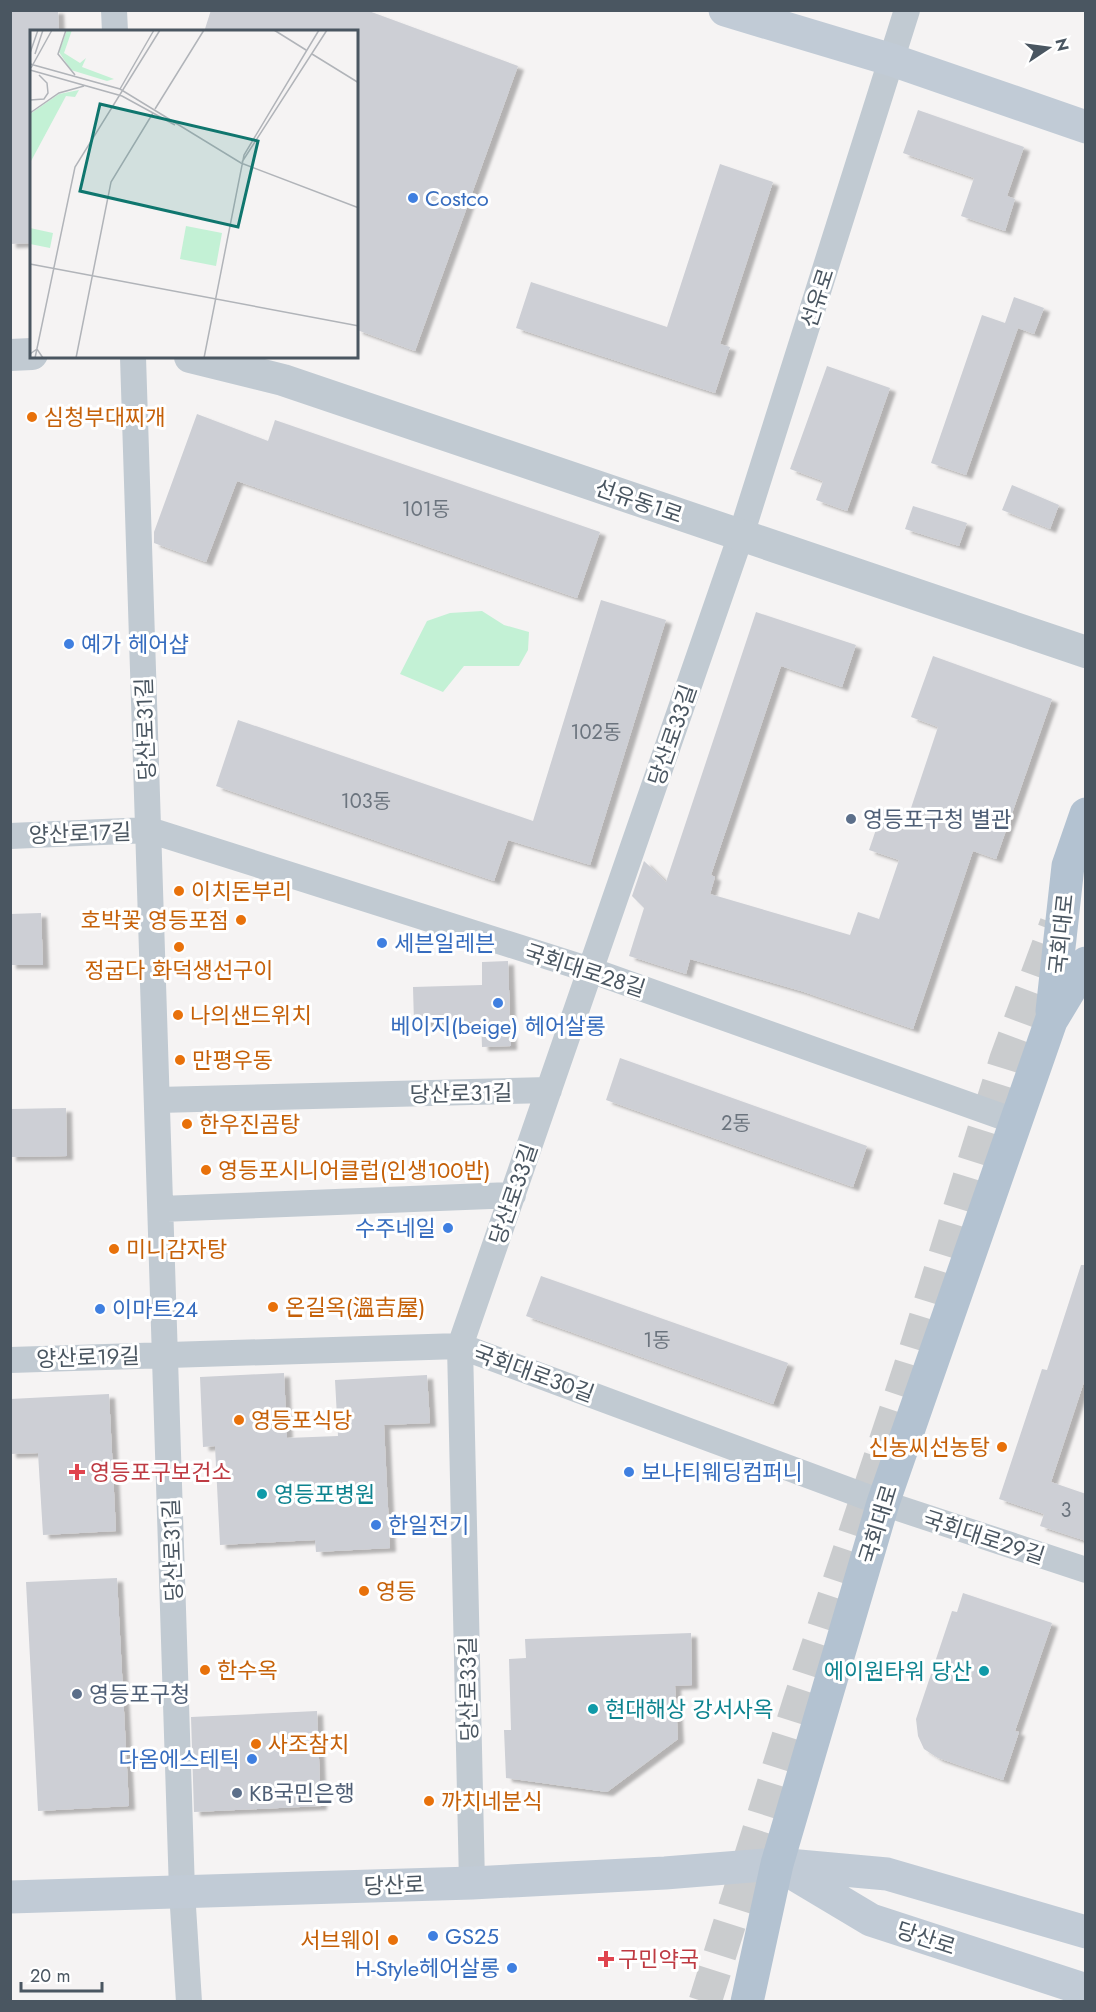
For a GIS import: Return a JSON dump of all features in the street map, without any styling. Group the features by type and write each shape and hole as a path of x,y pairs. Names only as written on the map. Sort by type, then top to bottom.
{"main road":[{"path":"725,10 892,60 1086,127"},
{"name":"국회대로","path":"747,2001 777,1864 883,1503 1051,1021 1068,866 1086,814"},
{"name":"국회대로","path":"1051,1021 1086,963"},
{"name":"당산로","path":"777,1864 871,1920 1086,1990"},
{"name":"당산로","path":"10,1897 472,1882 665,1873 777,1864 887,1874 1086,1932"}],"street":[{"path":"114,10 115,30"},
{"name":"선유로","path":"741,535 907,10"},
{"path":"10,355 30,354"},
{"name":"당산로31길","path":"133,358 182,1891 189,2001"},
{"name":"선유동1로","path":"194,358 283,380 1086,652"},
{"name":"당산로33길","path":"472,1882 460,1346 741,535"},
{"name":"양산로17길","path":"10,836 149,830"},
{"name":"국회대로28길","path":"149,830 590,970 1017,1122"},
{"name":"당산로31길","path":"158,1100 549,1090"},
{"path":"161,1209 513,1195"},
{"name":"국회대로30길","path":"166,1355 460,1346 883,1503"},
{"name":"양산로19길","path":"10,1360 166,1355"},
{"name":"국회대로29길","path":"883,1503 1086,1570"}],"green space":[{"path":"482,611 504,625 529,632 528,650 519,666 464,666 443,692 400,674 427,621 450,613"}],"building":[{"path":"10,10 58,10 59,30 30,30 30,243 10,244"},
{"name":"Costco","path":"211,10 366,10 518,66 415,351 358,330 358,30 205,30"},
{"path":"918,110 1024,147 1007,196 1015,199 1005,231 961,216 974,178 903,153"},
{"path":"720,164 773,182 720,344 730,347 715,393 516,328 531,282 667,327"},
{"path":"1014,297 1044,308 1034,334 1018,328 966,475 931,463 982,315 1005,323"},
{"path":"827,366 890,388 847,511 816,500 823,481 790,469"},
{"path":"197,414 268,441 275,420 600,532 577,598 237,481 206,562 154,543 154,532"},
{"path":"1012,485 1059,505 1050,529 1002,510"},
{"path":"913,506 967,523 959,546 905,529"},
{"path":"601,600 666,620 590,865 508,840 494,881 216,786 238,720 533,821"},
{"path":"756,612 856,645 842,687 781,666 711,875 715,877 710,894 850,935 858,912 879,919 899,860 869,850 883,809 908,817 938,727 911,717 933,656 1052,699 996,859 973,851 913,1029 801,991 690,959 686,974 629,956 644,908 632,896 644,861 666,882"},
{"path":"41,913 43,965 10,965 10,914"},
{"path":"508,961 511,1046 482,1047 481,1021 414,1023 413,987 482,985 482,962"},
{"path":"620,1058 867,1146 853,1187 606,1100"},
{"path":"66,1108 67,1156 10,1157 10,1109"},
{"path":"1081,1265 1086,1265 1086,1376 1051,1482 1086,1494 1086,1541 1040,1526 1044,1514 999,1499 1042,1369 1047,1370"},
{"path":"541,1276 788,1363 773,1404 526,1316"},
{"path":"284,1373 287,1438 338,1436 335,1380 427,1375 430,1423 384,1425 390,1548 316,1552 315,1540 220,1545 215,1446 203,1447 200,1377"},
{"path":"109,1394 116,1531 43,1535 38,1453 10,1454 10,1399"},
{"name":"영등포구청","path":"117,1578 129,1806 38,1811 26,1582"},
{"name":"에이원타워 당산","path":"963,1593 1052,1623 1015,1731 1019,1732 1003,1780 938,1758 924,1749 918,1736 916,1719 952,1611 957,1612"},
{"name":"현대해상 강서사옥","path":"691,1633 692,1685 675,1686 678,1739 607,1792 506,1778 504,1730 511,1730 509,1659 526,1658 525,1639"},
{"path":"317,1711 321,1806 194,1812 191,1717"}],"tunnel":[{"path":"705,2002 799,1702 910,1367 1006,1059 1056,924"}],"place":[{"name":"Costco","path":"413,198"},
{"name":"심청부대찌개","path":"32,417"},
{"name":"예가 헤어샵","path":"69,644"},
{"name":"영등포구청 별관","path":"851,819"},
{"name":"이치돈부리","path":"179,891"},
{"name":"호박꽃 영등포점","path":"241,920"},
{"name":"세븐일레븐","path":"382,943"},
{"name":"정굽다 화덕생선구이","path":"179,947"},
{"name":"베이지(beige) 헤어살롱","path":"498,1003"},
{"name":"나의샌드위치","path":"178,1015"},
{"name":"만평우동","path":"180,1060"},
{"name":"한우진곰탕","path":"187,1124"},
{"name":"영등포시니어클럽(인생100반)","path":"206,1170"},
{"name":"수주네일","path":"448,1228"},
{"name":"미니감자탕","path":"114,1249"},
{"name":"온길옥(溫吉屋)","path":"273,1307"},
{"name":"이마트24","path":"100,1309"},
{"name":"영등포식당","path":"239,1420"},
{"name":"신농씨선농탕","path":"1002,1447"},
{"name":"영등포구보건소","path":"77,1472"},
{"name":"보나티웨딩컴퍼니","path":"629,1472"},
{"name":"영등포병원","path":"262,1494"},
{"name":"한일전기","path":"376,1525"},
{"name":"영등","path":"364,1591"},
{"name":"한수옥","path":"205,1670"},
{"name":"에이원타워 당산","path":"984,1671"},
{"name":"영등포구청","path":"77,1694"},
{"name":"현대해상 강서사옥","path":"593,1709"},
{"name":"사조참치","path":"256,1744"},
{"name":"다옴에스테틱","path":"252,1759"},
{"name":"KB국민은행","path":"237,1793"},
{"name":"까치네분식","path":"429,1801"},
{"name":"GS25","path":"433,1936"},
{"name":"서브웨이","path":"393,1940"},
{"name":"구민약국","path":"606,1959"},
{"name":"H-Style헤어살롱","path":"512,1968"}]}
